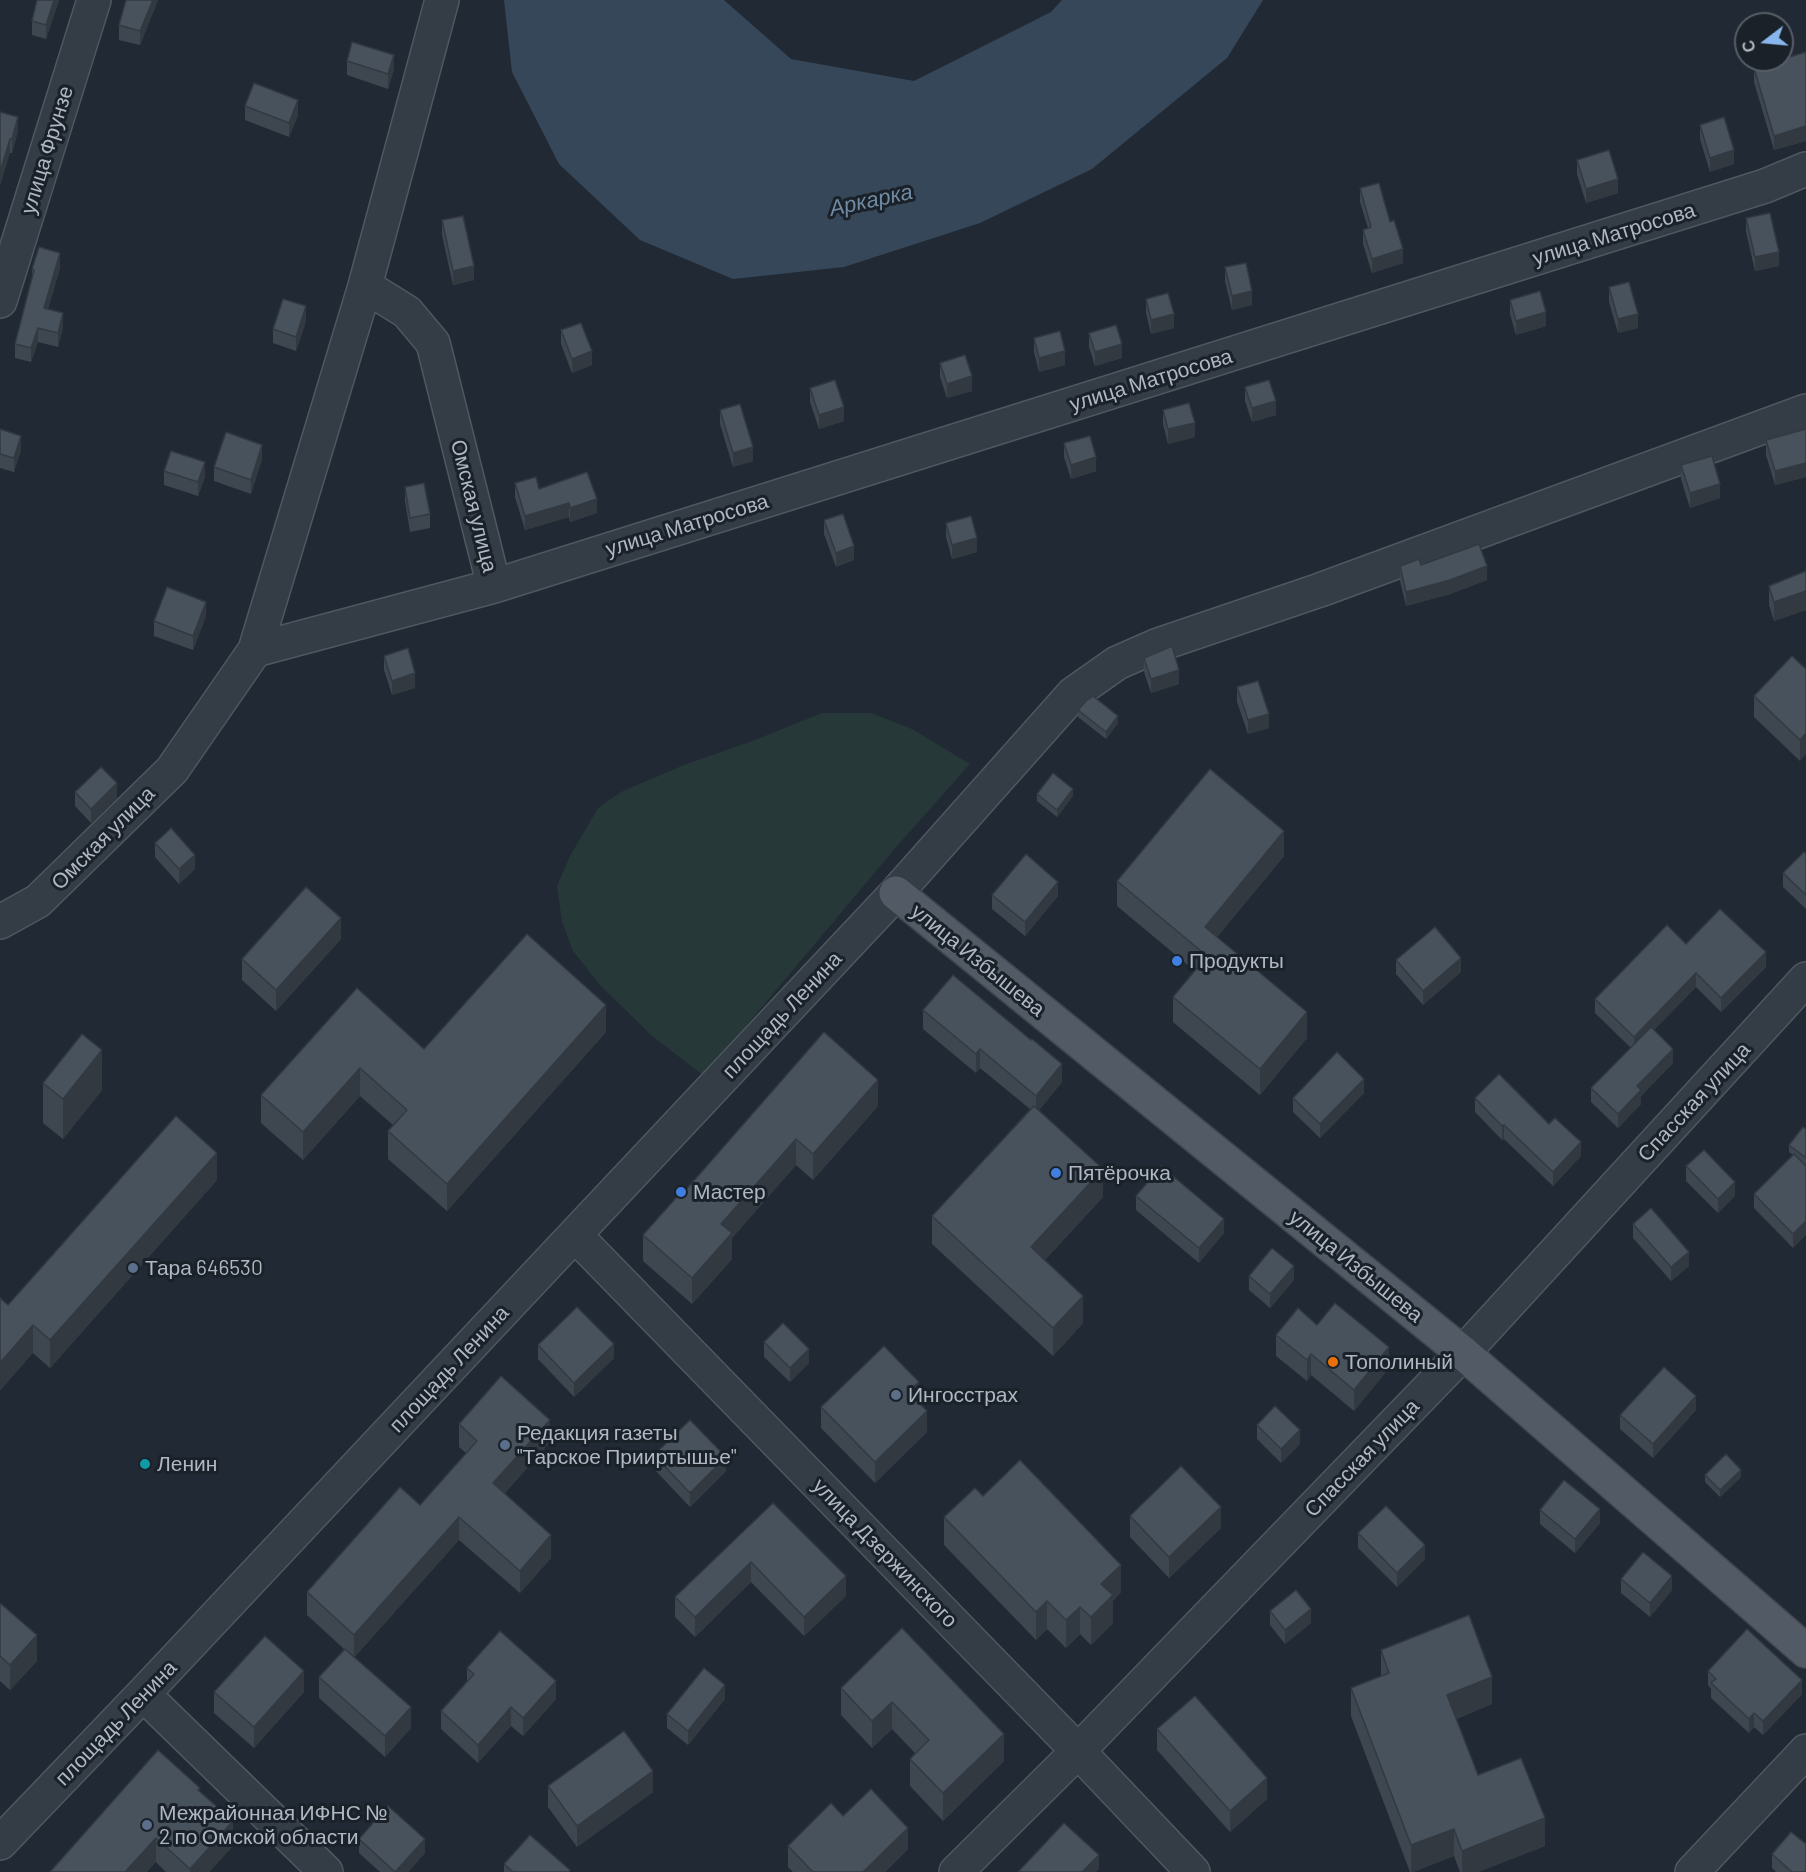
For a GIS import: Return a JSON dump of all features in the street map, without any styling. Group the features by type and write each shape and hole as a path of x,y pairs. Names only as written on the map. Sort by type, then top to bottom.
{"main road":[{"name":"улица Избышева","path":"896,893 1463,1353 1806,1651"}],"street":[{"name":"улица Фрунзе","path":"0,301 94,0"},
{"name":"Омская улица","path":"0,922 38,902 172,770 255,650 365,286 442,0"},
{"name":"улица Матросова","path":"494,586 1766,186 1806,169"},
{"name":"Омская улица","path":"255,650 494,586 433,343 407,312 365,286"},
{"name":"площадь Ленина","path":"0,1843 896,893 1073,694 1117,663 1158,645 1320,590 1806,411"},
{"name":"Спасская улица","path":"956,1872 1078,1751 1463,1353 1806,980"},
{"name":"улица Дзержинского","path":"575,1235 1078,1751 1192,1872"},
{"path":"143,1694 326,1872"},
{"path":"1692,1872 1806,1750"}],"shaded area":[{"path":"822,713 871,713 912,729 970,764 897,846 704,1076 652,1036 600,985 573,951 562,922 557,886 570,856 598,808 621,792 684,765"}],"water":[{"name":"Аркарка","path":"504,0 724,0 791,59 914,81 1051,12 1062,0 1263,0 1227,58 1092,169 980,223 844,267 733,279 640,240 559,164 512,72"}],"building":[{"path":"37,0 54,0 46,25 32,21"},
{"path":"126,0 153,0 140,31 119,25"},
{"path":"352,42 394,55 388,74 347,61"},
{"path":"1806,52 1806,126 1774,136 1755,72 1794,72 1794,56"},
{"path":"254,83 298,100 289,123 245,106"},
{"path":"0,112 18,117 0,172"},
{"path":"1724,117 1734,150 1710,158 1700,125"},
{"path":"1609,150 1618,179 1586,189 1577,160"},
{"path":"1379,183 1390,222 1394,220 1403,249 1372,259 1363,230 1371,227 1360,188"},
{"path":"1770,213 1779,252 1755,257 1746,218"},
{"path":"463,216 474,266 453,271 442,220"},
{"path":"39,247 60,253 44,308 63,313 58,333 38,328 31,348 15,344"},
{"path":"1246,263 1252,291 1232,296 1225,267"},
{"path":"1629,282 1638,314 1618,319 1609,287"},
{"path":"1540,291 1546,312 1516,321 1510,300"},
{"path":"1168,293 1174,314 1151,320 1146,299"},
{"path":"283,299 306,306 296,337 273,329"},
{"path":"581,323 592,351 572,359 561,330"},
{"path":"1116,325 1122,344 1095,352 1089,333"},
{"path":"1060,331 1065,351 1039,358 1034,338"},
{"path":"965,355 972,376 947,384 940,363"},
{"path":"835,380 844,407 819,415 810,388"},
{"path":"1269,380 1276,401 1252,408 1245,387"},
{"path":"1189,403 1195,423 1168,429 1163,410"},
{"path":"740,404 753,447 733,453 720,410"},
{"path":"0,429 21,436 14,458 0,454"},
{"path":"1806,429 1806,463 1775,471 1766,440"},
{"path":"226,432 262,445 251,480 214,467"},
{"path":"1090,436 1096,457 1071,465 1064,443"},
{"path":"171,451 205,462 198,482 164,471"},
{"path":"1712,456 1720,484 1690,493 1681,465"},
{"path":"587,472 597,499 570,508 569,503 525,516 515,483 536,477 539,489"},
{"path":"424,483 430,514 410,518 405,487"},
{"path":"843,514 854,546 836,553 824,520"},
{"path":"971,516 977,538 952,545 946,523"},
{"path":"1479,544 1487,566 1450,580 1406,592 1400,566 1419,559 1421,565"},
{"path":"1806,571 1806,591 1774,602 1769,586"},
{"path":"167,587 206,602 193,636 154,621"},
{"path":"1172,646 1179,670 1151,679 1144,658"},
{"path":"408,648 415,673 392,681 384,656"},
{"path":"1792,656 1806,669 1806,733 1800,740 1754,696"},
{"path":"1258,681 1269,714 1248,720 1237,687"},
{"path":"1093,696 1118,716 1106,732 1078,710"},
{"path":"101,767 117,783 91,809 75,792"},
{"path":"1210,769 1284,831 1205,927 1307,1012 1260,1069 1173,997 1207,956 1117,881"},
{"path":"1053,773 1073,789 1057,810 1037,794"},
{"path":"171,828 195,855 179,869 155,843"},
{"path":"1804,852 1806,854 1806,895 1783,873"},
{"path":"1026,854 1058,882 1025,922 992,895"},
{"path":"306,887 341,918 276,990 242,959"},
{"path":"1720,909 1766,952 1721,998 1696,973 1634,1037 1595,999 1667,925 1686,944"},
{"path":"1435,927 1461,958 1423,991 1396,960"},
{"path":"527,934 606,1005 447,1184 388,1131 407,1110 360,1068 303,1132 261,1095 357,988 424,1049"},
{"path":"953,975 1062,1064 1036,1096 980,1049 976,1054 923,1010"},
{"path":"1651,1027 1673,1049 1637,1086 1641,1090 1618,1114 1591,1088"},
{"path":"824,1032 878,1080 813,1154 796,1139 721,1224 732,1233 692,1278 643,1235 683,1190 684,1192"},
{"path":"82,1034 102,1050 63,1099 43,1083"},
{"path":"1337,1052 1364,1079 1320,1124 1293,1098"},
{"path":"1499,1074 1549,1124 1555,1118 1581,1142 1553,1172 1475,1098"},
{"path":"1034,1106 1103,1169 1031,1247 1083,1296 1053,1328 932,1216"},
{"path":"176,1116 217,1153 50,1340 33,1325 0,1363 0,1298 8,1305"},
{"path":"1803,1127 1806,1129 1806,1158 1789,1145"},
{"path":"1704,1150 1735,1182 1718,1199 1686,1166"},
{"path":"1794,1154 1806,1166 1806,1221 1793,1234 1754,1194"},
{"path":"1161,1166 1224,1219 1199,1248 1136,1196"},
{"path":"1651,1208 1689,1252 1671,1267 1633,1224"},
{"path":"1272,1248 1294,1266 1270,1294 1249,1276"},
{"path":"1335,1303 1389,1347 1354,1390 1311,1354 1307,1360 1276,1335 1298,1308 1317,1325"},
{"path":"577,1307 614,1344 574,1383 538,1345"},
{"path":"783,1323 809,1349 790,1368 764,1342"},
{"path":"884,1346 919,1382 908,1392 927,1411 875,1462 821,1407"},
{"path":"1664,1367 1696,1396 1653,1444 1620,1415"},
{"path":"501,1376 550,1420 493,1483 551,1535 520,1571 459,1517 354,1635 307,1592 400,1487 420,1505 477,1441 459,1424"},
{"path":"1275,1406 1300,1430 1281,1449 1257,1425"},
{"path":"690,1420 726,1457 690,1493 654,1455"},
{"path":"1726,1454 1741,1470 1720,1490 1705,1475"},
{"path":"1020,1460 1121,1565 1101,1584 1113,1595 1091,1617 1080,1607 1066,1620 1047,1601 1036,1612 944,1517 975,1488 983,1496"},
{"path":"1181,1466 1221,1507 1169,1557 1130,1516"},
{"path":"1564,1480 1600,1509 1575,1539 1540,1510"},
{"path":"773,1503 846,1576 804,1617 751,1562 695,1617 675,1597"},
{"path":"1386,1506 1425,1545 1397,1573 1358,1533"},
{"path":"1643,1552 1672,1576 1650,1603 1621,1579"},
{"path":"1296,1590 1311,1609 1285,1630 1270,1611"},
{"path":"0,1603 37,1635 10,1665 0,1656"},
{"path":"1469,1615 1492,1677 1447,1695 1478,1775 1521,1758 1545,1818 1462,1851 1454,1829 1411,1845 1351,1688 1389,1673 1381,1650"},
{"path":"902,1628 1004,1734 943,1793 910,1759 929,1740 892,1702 872,1721 841,1688"},
{"path":"1747,1629 1802,1680 1763,1721 1754,1713 1749,1719 1711,1683 1716,1679 1708,1671"},
{"path":"500,1631 556,1681 523,1718 511,1707 478,1745 441,1711 474,1674 467,1668"},
{"path":"265,1636 304,1671 254,1727 214,1692"},
{"path":"345,1649 411,1707 385,1736 319,1677"},
{"path":"704,1668 725,1685 688,1731 667,1714"},
{"path":"1195,1696 1267,1778 1230,1811 1157,1729"},
{"path":"624,1731 653,1771 577,1826 548,1786"},
{"path":"158,1750 233,1821 190,1869 156,1838 125,1872 50,1872"},
{"path":"871,1789 908,1828 863,1872 813,1872 788,1846 831,1803 843,1816"},
{"path":"388,1806 425,1839 395,1872 359,1839"},
{"path":"1064,1823 1099,1855 1082,1872 1018,1872"},
{"path":"1791,1832 1806,1844 1806,1872 1792,1872 1772,1854"},
{"path":"530,1835 570,1870 569,1872 513,1872 504,1864"}],"place":[{"name":"Продукты","path":"1177,961"},
{"name":"Пятёрочка","path":"1056,1173"},
{"name":"Мастер","path":"681,1192"},
{"name":"Тара 646530","path":"133,1268"},
{"name":"Тополиный","path":"1333,1362"},
{"name":"Ингосстрах","path":"896,1395"},
{"name":"Редакция газеты \"Тарское Прииртышье\"","path":"505,1445"},
{"name":"Ленин","path":"145,1464"},
{"name":"Межрайонная ИФНС № 2 по Омской области","path":"147,1825"}]}
